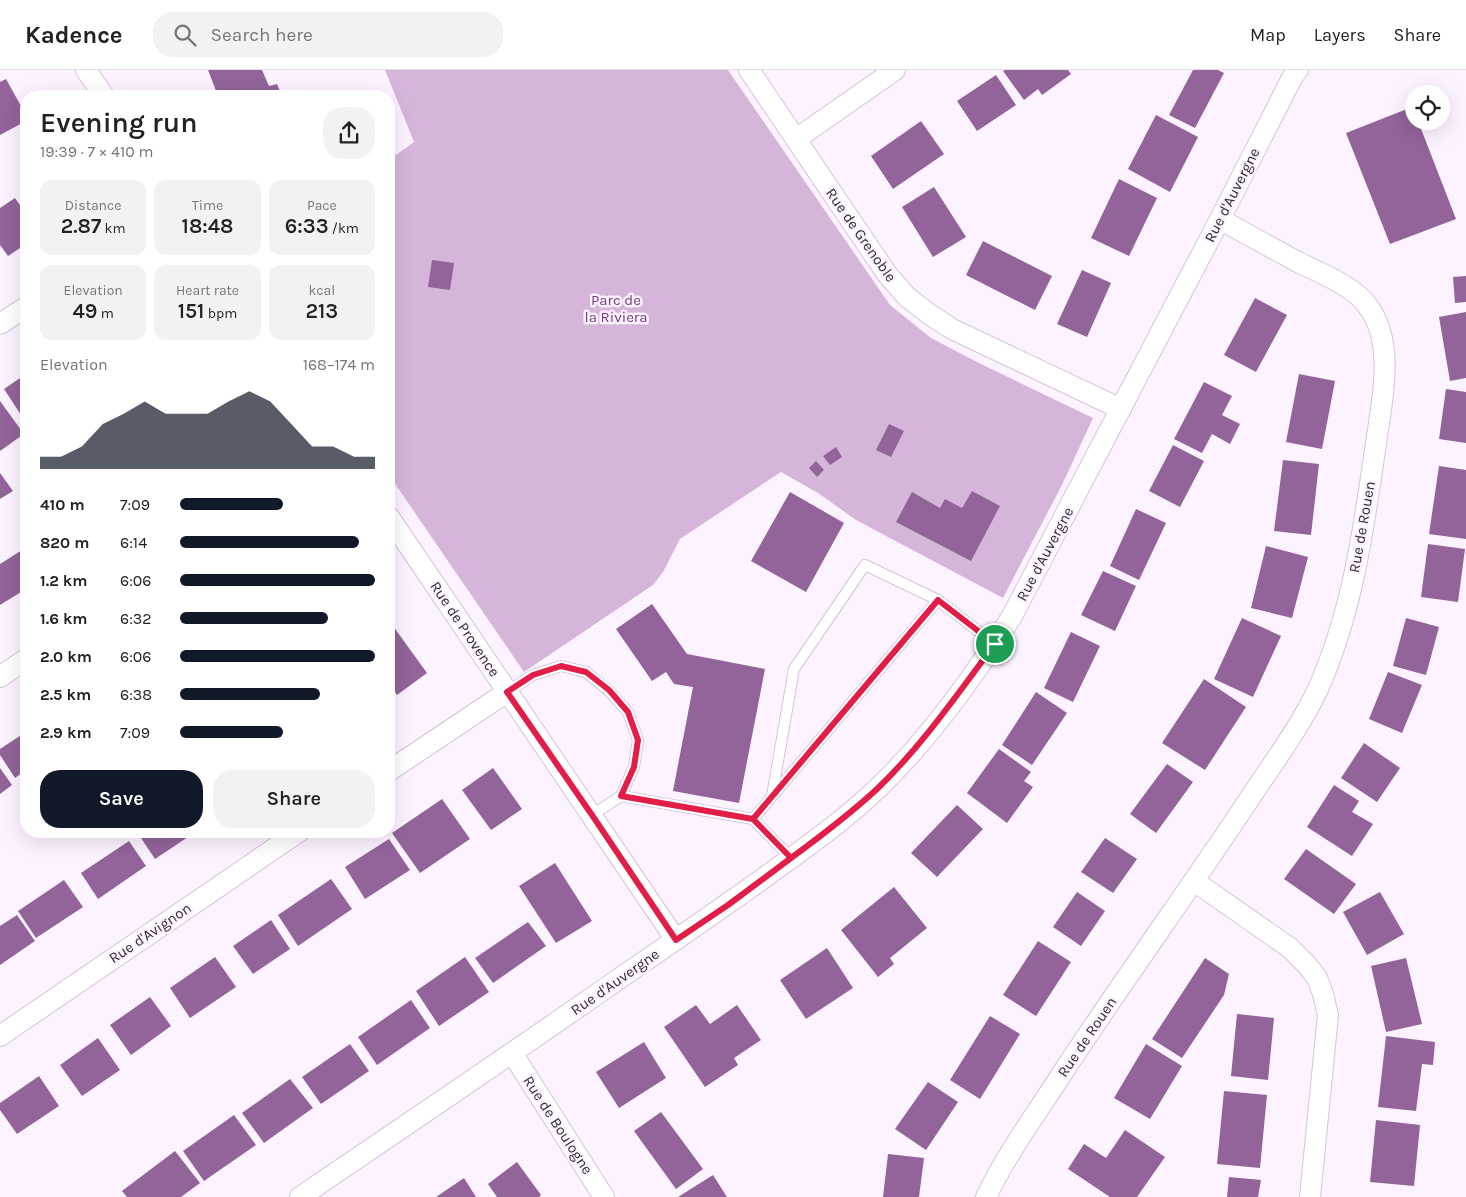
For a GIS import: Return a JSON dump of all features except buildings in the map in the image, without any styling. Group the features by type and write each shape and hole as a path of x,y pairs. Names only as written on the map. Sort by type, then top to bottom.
{"street":[{"path":"86,70 100,90"},
{"name":"Rue de Grenoble","path":"749,70 887,274 907,297 928,314 952,329 1121,409"},
{"path":"796,139 895,70"},
{"name":"Rue d'Auvergne","path":"300,1197 728,905 791,858 878,788 940,718 995,644 1012,616 1293,76 1298,70"},
{"name":"Rue de Rouen","path":"986,1197 1006,1160 1075,1053 1194,881 1306,712 1318,689 1339,636 1350,599 1383,392 1383,340 1377,321 1366,304 1347,288 1220,219"},
{"path":"0,324 20,311"},
{"name":"Rue de Provence","path":"395,526 676,940"},
{"path":"0,677 20,663"},
{"path":"395,767 507,692"},
{"name":"Rue d'Avignon","path":"0,1036 290,838"},
{"path":"1194,881 1290,948 1317,978 1323,994 1328,1015 1310,1197"},
{"name":"Rue de Boulogne","path":"512,1053 604,1197"}],"lane":[{"path":"772,797 794,670 865,565 938,600 995,644"},
{"path":"753,819 938,600"},
{"path":"507,692 533,675 561,666 586,672 609,690 628,712 638,740 634,767 621,796 592,815"},
{"path":"621,796 753,819 791,858"}],"green space":[{"name":"Parc de la Riviera","path":"385,70 728,70 890,305 931,338 1093,418 1062,485 1003,598 856,520 818,493 781,472 680,539 663,572 653,585 524,672 395,484 395,156 414,142 395,95 395,90 393,90"}],"route":[{"path":"995,644 938,600 753,819 791,858 728,905 676,940 507,692 533,675 561,666 586,672 609,690 628,712 638,740 634,767 621,796 753,819 791,858 852,811 878,788 940,718 995,644"}]}
